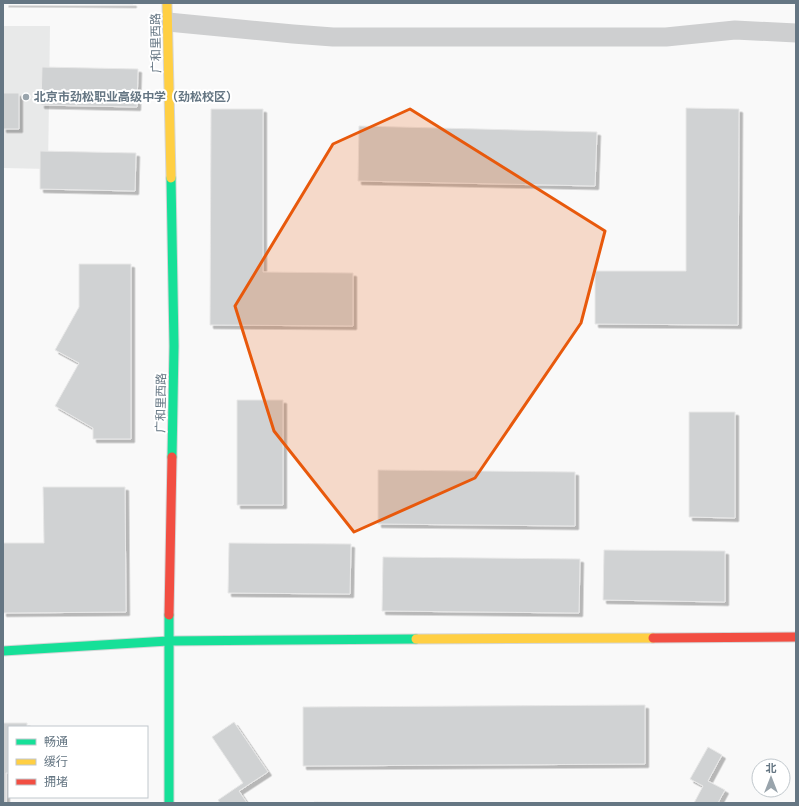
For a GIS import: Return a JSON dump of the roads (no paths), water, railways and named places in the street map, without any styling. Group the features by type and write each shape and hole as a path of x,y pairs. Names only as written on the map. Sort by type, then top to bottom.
{"street":[{"name":"广和里西路","path":"167,3 174,346 168,641 169,803"},
{"path":"168,22 333,37 666,37 736,30 796,33"},
{"path":"3,651 168,641 796,637"}],"place":[{"name":"北京市劲松职业高级中学（劲松校区）","path":"26,97"}]}
